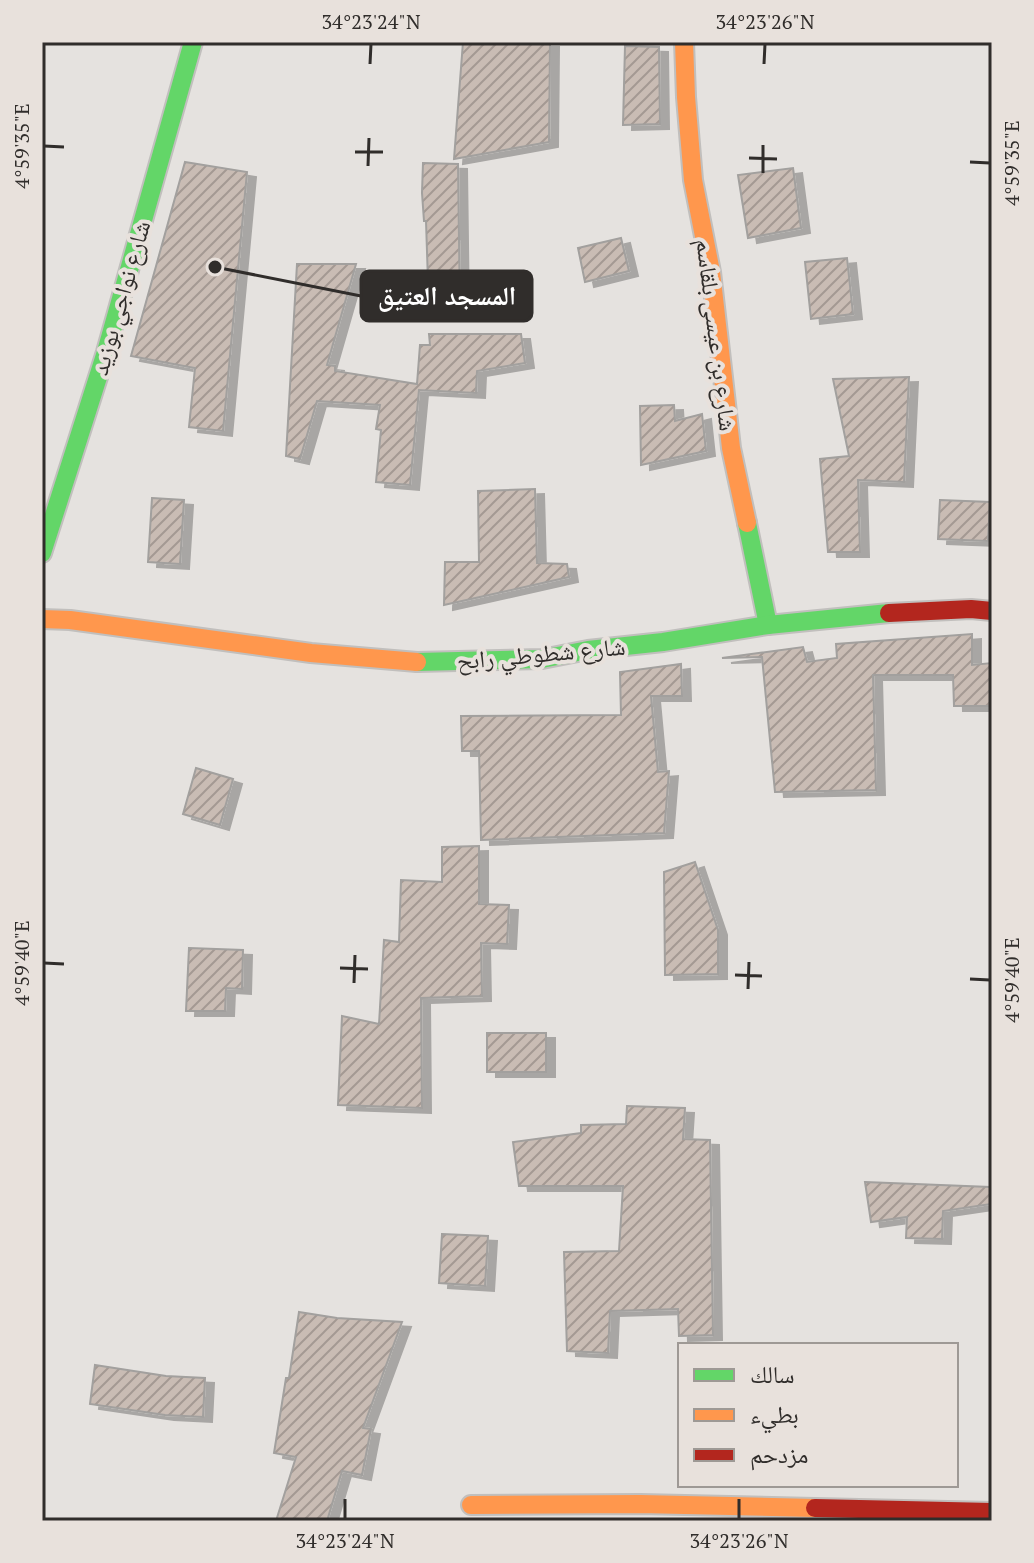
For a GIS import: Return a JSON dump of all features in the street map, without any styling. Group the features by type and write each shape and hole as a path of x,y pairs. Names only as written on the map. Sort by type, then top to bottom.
{"street":[{"name":"شارع نواجي بوزيد","path":"42,553 106,352 193,42"},
{"name":"شارع بن عيسى بلقاسم","path":"684,42 693,180 711,272 731,448 768,625"},
{"name":"شارع شطوطي رابح","path":"42,619 70,620 311,653 427,663 542,659 768,625 893,613 971,609 992,611"},
{"path":"471,1505 640,1504 992,1512"}],"building":[{"path":"463,42 550,42 549,142 454,159"},
{"path":"625,46 659,47 660,124 623,125"},
{"path":"185,162 247,172 223,431 189,427 195,368 131,356"},
{"path":"423,163 458,164 460,312 429,313"},
{"path":"793,168 801,228 748,238 738,175"},
{"path":"621,238 629,271 585,282 578,248"},
{"path":"847,258 853,314 811,319 805,262"},
{"path":"297,264 356,264 327,365 335,366 335,371 417,384 420,345 430,345 429,334 521,334 525,363 477,371 476,393 419,390 410,485 376,482 381,430 376,429 380,405 317,401 300,459 286,456"},
{"path":"909,377 904,482 858,480 860,552 828,552 820,459 849,456 833,379"},
{"path":"674,405 675,421 702,414 706,451 641,465 640,406"},
{"path":"535,489 537,563 567,564 569,577 444,605 445,562 479,562 478,491"},
{"path":"152,498 184,500 180,564 148,562"},
{"path":"940,500 990,502 988,541 938,539"},
{"path":"972,634 972,665 992,663 992,706 954,706 953,675 873,675 876,790 775,792 762,657 722,658 803,647 807,662 837,658 836,644"},
{"path":"681,664 682,696 651,696 658,772 669,771 664,833 481,840 479,751 462,751 461,716 621,715 620,672"},
{"path":"196,768 233,779 220,825 183,814"},
{"path":"479,846 479,904 509,905 507,944 481,943 482,996 421,998 422,1108 338,1105 342,1016 379,1024 384,940 399,942 401,880 442,882 442,847"},
{"path":"695,862 718,930 718,974 665,975 664,872"},
{"path":"189,948 243,950 242,989 226,988 225,1011 186,1011"},
{"path":"487,1033 546,1033 546,1072 487,1072"},
{"path":"627,1106 685,1108 683,1139 710,1140 713,1335 679,1336 678,1309 610,1311 608,1353 567,1351 564,1252 619,1251 623,1186 519,1186 513,1142 581,1133 581,1125 626,1124"},
{"path":"865,1182 990,1187 991,1204 943,1211 942,1239 906,1238 907,1217 871,1222"},
{"path":"442,1234 488,1236 485,1286 439,1283"},
{"path":"299,1312 402,1322 363,1428 371,1429 362,1475 342,1471 327,1521 276,1521 296,1457 274,1453"},
{"path":"95,1365 166,1376 205,1378 203,1417 90,1404"}],"traffic: fast":[{"path":"42,553 106,352 193,42"},
{"path":"747,523 768,625"},
{"path":"417,662 542,659 768,625 889,613"}],"traffic: slow":[{"path":"684,42 693,180 711,272 731,448 747,523"},
{"path":"42,619 70,620 311,653 417,662"},
{"path":"471,1505 640,1504 815,1508"}],"traffic: jam":[{"path":"889,613 971,609 992,611"},
{"path":"815,1508 992,1512"}],"place":[{"name":"المسجد العتيق","path":"215,267"}]}
